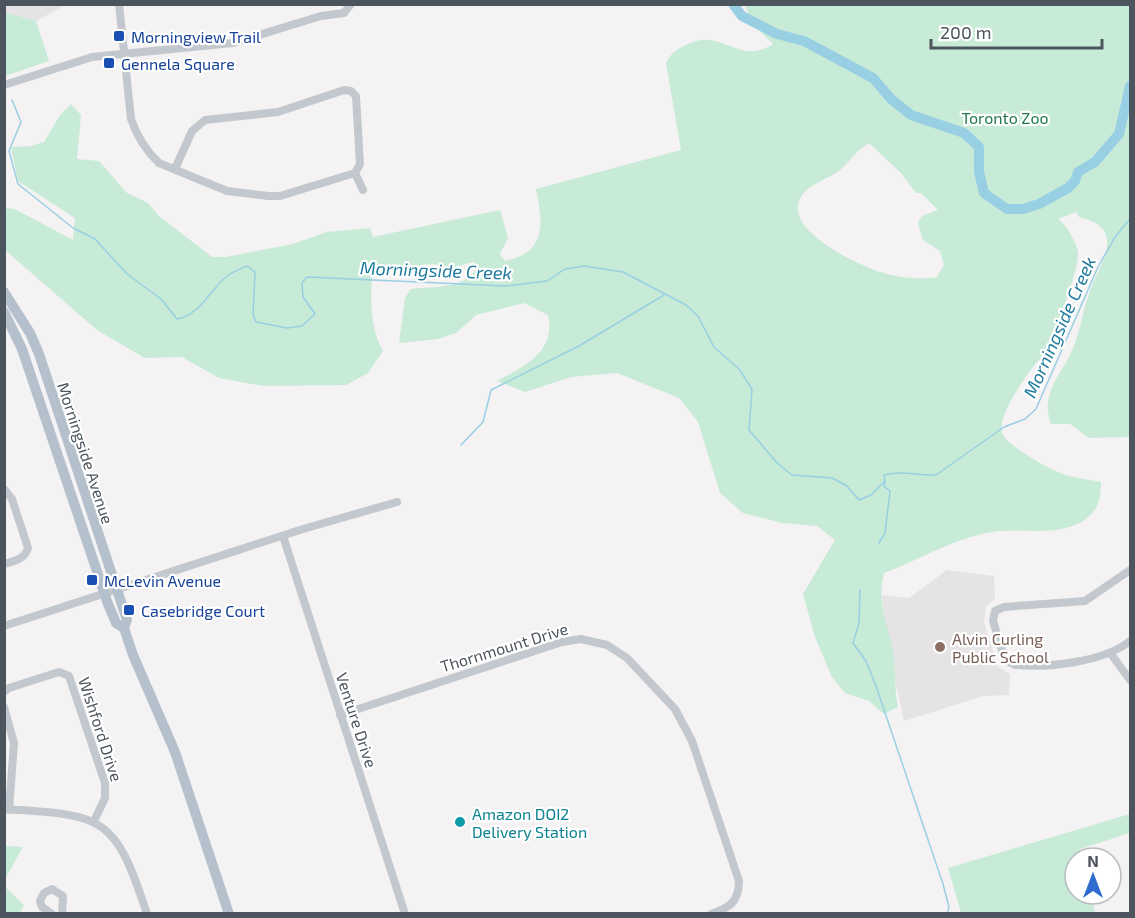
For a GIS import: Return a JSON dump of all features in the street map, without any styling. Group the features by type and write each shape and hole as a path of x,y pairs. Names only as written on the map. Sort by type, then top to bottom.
{"main road":[{"name":"Morningside Avenue","path":"4,292 30,333 39,354 127,620 124,628 133,655 175,752 228,914"},
{"name":"Morningside Avenue","path":"4,312 22,349 104,594 116,623 124,628"}],"street":[{"path":"119,4 134,128 150,155 159,163 227,191 268,196 287,194 355,173 360,164 357,100 349,90 278,112 205,120 192,131 175,169"},
{"path":"4,85 92,57 240,42 321,16 344,14 351,4"},
{"path":"355,173 363,190"},
{"path":"4,489 12,499 28,550 20,559 4,564"},
{"path":"4,627 283,536 397,502"},
{"name":"Venture Drive","path":"283,536 405,914"},
{"path":"1131,570 1085,601 1004,607 995,611 993,621 1005,660 1011,664 1090,660 1111,654 1131,641"},
{"name":"Thornmount Drive","path":"340,715 562,642 581,639 607,645 627,657 675,710 692,741 739,881 736,900 728,908 711,914"},
{"path":"1111,654 1131,680"},
{"name":"Wishford Drive","path":"4,692 9,688 59,672 69,676 105,783 105,798 94,821"},
{"path":"4,707 14,743 7,810 60,813 94,821 123,849 147,914"},
{"path":"52,914 43,908 40,901 44,892 52,889 63,896 62,914"}],"shaded area":[{"path":"5,5 66,5 36,21 5,12"},
{"name":"Alvin Curling Public School","path":"947,570 994,576 995,599 986,607 984,622 998,667 1010,674 1009,695 983,696 904,721 885,634 882,595 909,598"}],"green space":[{"name":"Toronto Zoo","path":"745,5 1130,5 1130,437 1089,438 1070,424 1051,424 1048,412 1051,391 1071,354 1087,300 1106,249 1107,239 1103,230 1094,223 1079,217 1076,212 1058,219 1071,234 1078,253 1069,291 1050,340 1008,407 1002,428 1003,435 1012,445 1044,465 1067,475 1101,482 1098,504 1088,517 1073,526 1062,529 1003,531 978,535 950,544 884,573 881,594 893,651 898,707 884,714 869,701 845,693 832,677 815,637 803,594 835,540 817,526 782,523 743,513 720,493 698,422 679,398 617,373 571,377 525,392 497,381 528,363 543,348 547,339 548,315 524,303 476,315 456,333 438,339 399,343 405,298 411,289 458,283 473,273 478,265 473,262 452,268 434,264 372,268 373,321 383,351 368,373 346,385 263,386 219,378 182,357 145,358 97,330 5,250 5,208 15,209 73,240 75,218 18,181 11,147 31,146 44,142 60,115 71,104 81,115 77,159 99,161 127,193 148,203 159,216 212,257 226,257 293,244 327,232 370,228 373,237 500,210 508,238 500,254 505,261 519,257 529,251 539,235 540,214 536,189 681,150 666,63 672,54 698,40 720,42 750,51 761,50 773,44 753,24","holes":["869,143 901,173 916,193 921,193 938,210 922,216 918,223 923,240 940,251 944,265 937,277 899,277 861,265 815,237 804,225 798,213 799,201 807,190 837,172"]},
{"path":"4,12 36,21 49,61 5,76"},
{"path":"1130,814 1130,833 1089,846 1063,846 1063,906 1093,906 1095,913 961,913 948,868"},
{"path":"4,846 23,847 5,879"},
{"path":"4,886 24,905 20,913 5,913"}],"waterway":[{"path":"733,4 742,16 777,34 804,41 873,78 891,99 911,115 964,133 979,147 979,172 984,193 1007,209 1023,209 1039,204 1068,188 1075,181 1078,172 1095,162 1119,134 1130,86"},
{"name":"Morningside Creek","path":"12,100 21,122 9,151 18,184 73,228 95,239 127,274 161,299 177,319 192,313 226,277 247,266 255,272 253,314 256,322 287,328 302,326 315,314 303,297 302,283 307,277 505,286 547,281 565,269 584,266 623,272 686,305 698,316 714,347 739,369 752,389 749,430 777,463 792,475 832,478 847,486 859,500 871,495 885,481 884,475 899,473 936,475 1004,427 1025,419 1036,409 1098,267 1115,237 1130,219"},
{"path":"461,445 483,422 491,390 579,346 664,295"},
{"path":"879,543 885,533 890,491 884,486 885,482"},
{"path":"860,590 859,623 853,643 866,661 876,686 943,884 949,907 947,914"}],"place":[{"name":"Morningview Trail","path":"119,36"},
{"name":"Gennela Square","path":"109,63"},
{"name":"McLevin Avenue","path":"92,580"},
{"name":"Casebridge Court","path":"129,610"},
{"name":"Alvin Curling Public School","path":"940,647"},
{"name":"Amazon DOI2 Delivery Station","path":"460,822"}]}
